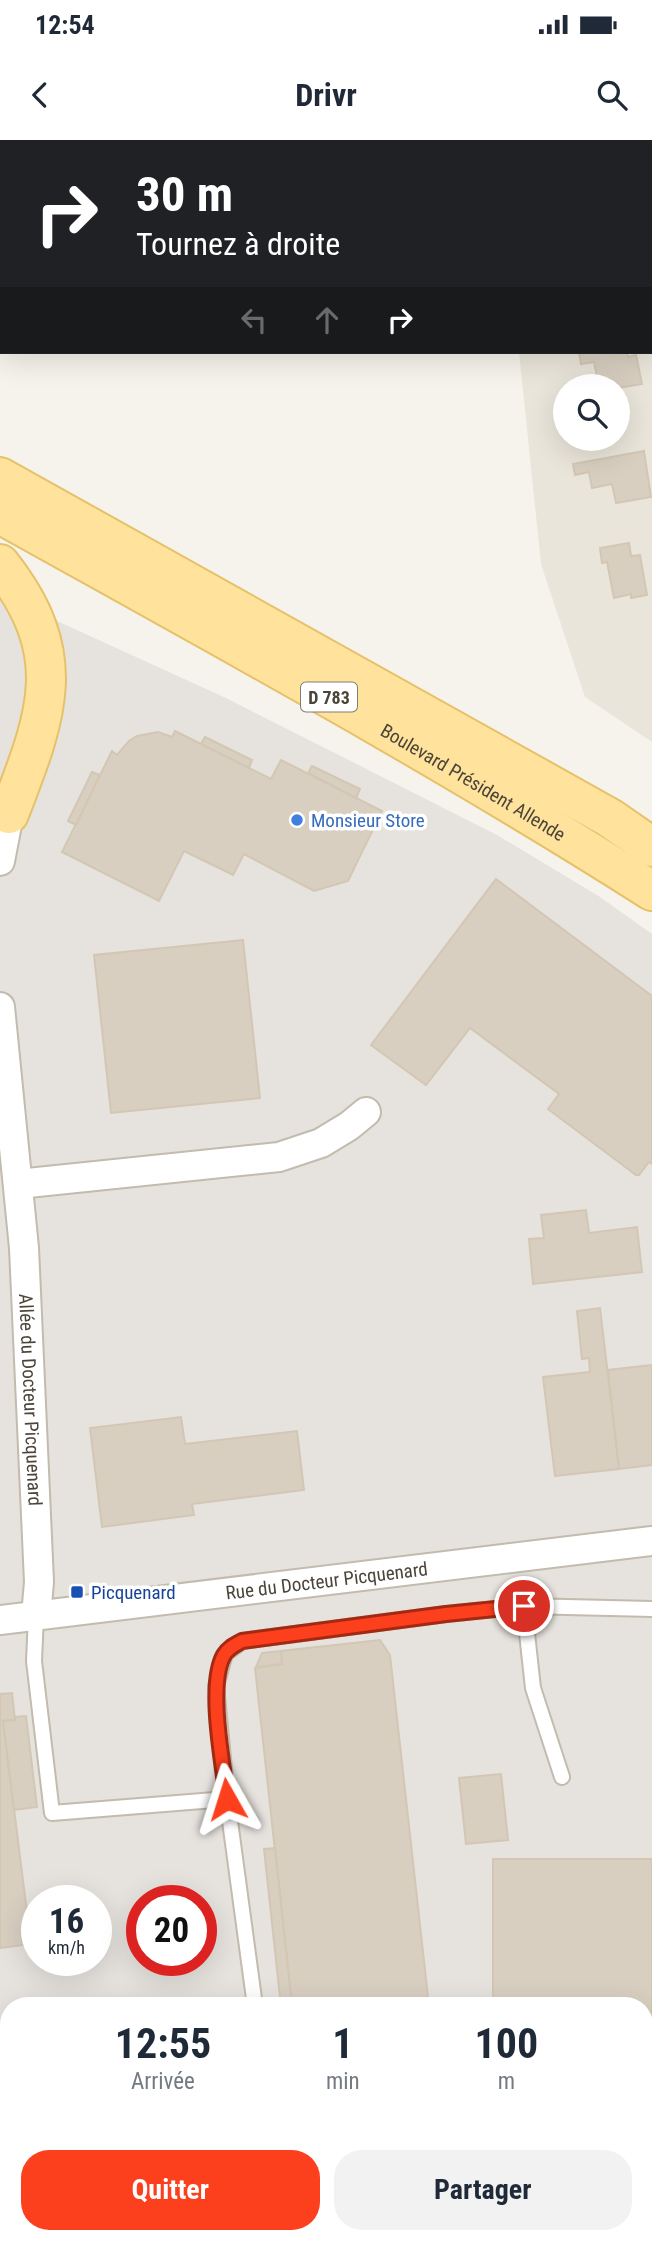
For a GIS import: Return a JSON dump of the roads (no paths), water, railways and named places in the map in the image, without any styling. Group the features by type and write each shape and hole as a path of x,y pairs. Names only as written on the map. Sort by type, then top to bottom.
{"main road":[{"name":"Boulevard Président Allende","path":"0,477 610,818 652,847"},
{"name":"Boulevard Président Allende","path":"0,514 318,691 553,827 652,891"},
{"path":"0,564 17,585 36,622 43,641 46,666 45,708 30,759 9,814"}],"street":[{"path":"0,861 9,814"},
{"name":"Allée du Docteur Picquenard","path":"0,1007 28,1311 39,1581 36,1616"},
{"path":"18,1184 279,1157 332,1137 366,1112"},
{"name":"Rue du Docteur Picquenard","path":"0,1620 652,1541"}],"lane":[{"path":"524,1606 533,1688 562,1777"},
{"path":"254,1997 227,1799 216,1686 225,1654 231,1647 242,1641 524,1606 652,1608"},
{"path":"36,1616 34,1661 52,1813 227,1799"}],"place":[{"name":"Monsieur Store","path":"297,820"},
{"name":"Picquenard","path":"77,1592"}]}
